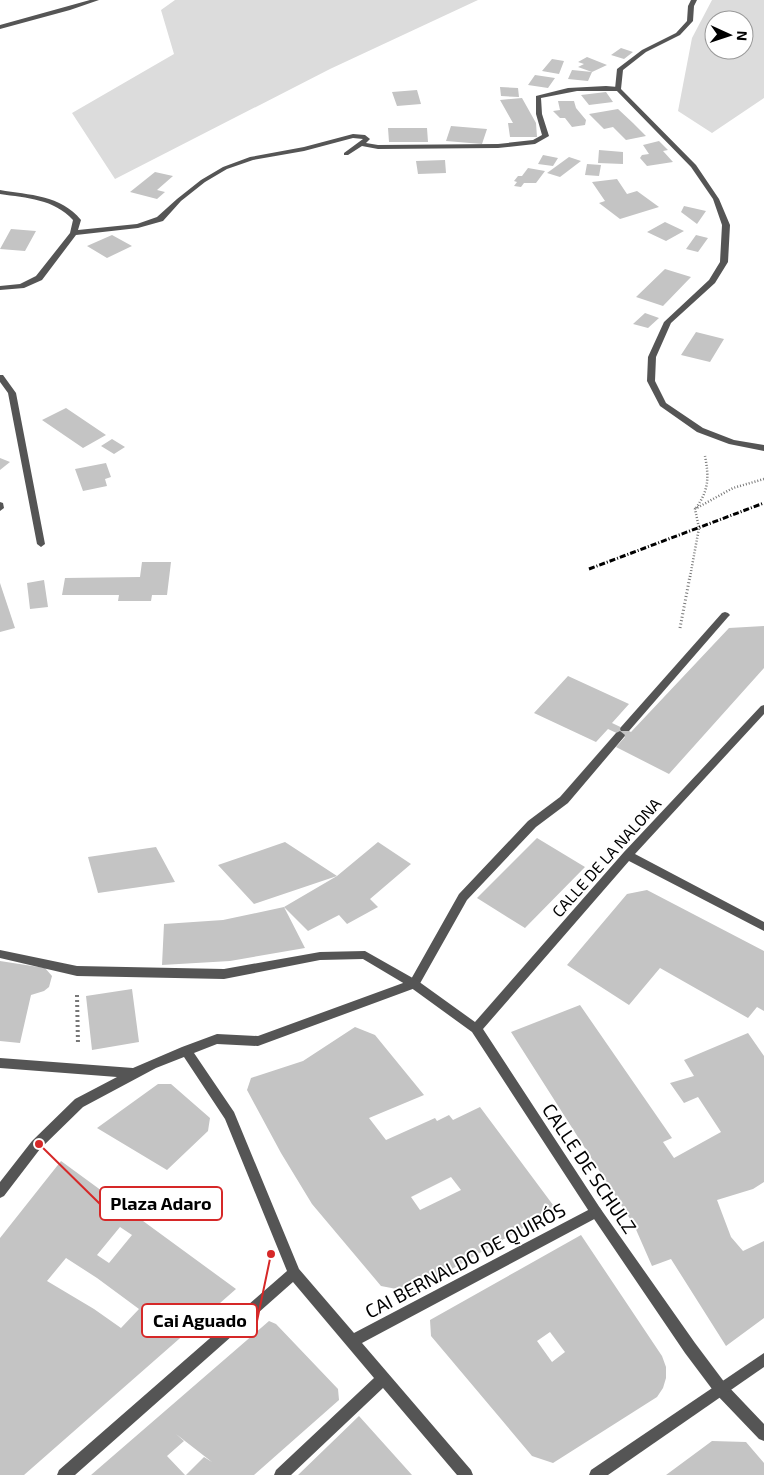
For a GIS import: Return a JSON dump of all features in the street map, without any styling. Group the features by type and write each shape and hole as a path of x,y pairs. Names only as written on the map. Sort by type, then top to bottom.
{"street":[{"path":"0,27 68,10 96,0"},
{"path":"618,89 620,70 644,51 678,34 690,21 691,6 694,0"},
{"path":"364,144 378,146 498,146 535,142 546,136 539,114 538,97 565,89 584,87 618,89 694,166 716,199 726,225 724,262 712,281 668,322 652,357 651,381 663,404 700,430 732,442 764,448"},
{"path":"74,233 138,226 160,219 179,200 203,181 226,168 252,158 304,149 353,136 363,136 367,139 364,144 346,154"},
{"path":"0,192 61,204 71,211 77,220 74,233 39,278 21,286 0,288"},
{"path":"0,377 12,392 41,544"},
{"path":"0,1192 36,1145 79,1104 134,1073 186,1050 217,1039 258,1041 414,984 463,897 532,824 564,800 725,615"},
{"name":"CALLE DE LA NALONA","path":"476,1029 628,855 764,708"},
{"path":"628,855 764,927"},
{"name":"CALLE DE SCHULZ","path":"0,954 77,970 224,974 320,956 365,955 414,984 476,1029 596,1212 690,1348 720,1388 764,1434"},
{"path":"186,1050 230,1116 294,1273 466,1475"},
{"path":"0,1064 134,1073"},
{"name":"CAI BERNALDO DE QUIRÓS","path":"352,1341 596,1212"},
{"path":"64,1475 294,1273"},
{"path":"596,1475 764,1359"},
{"path":"281,1475 384,1378"}],"path":[{"path":"680,630 699,528 695,509 705,496 710,482 700,430"},
{"path":"695,509 733,488 764,479"},
{"path":"77,970 79,1069"}],"shaded area":[{"path":"175,0 478,0 330,69 115,179 72,113 174,54 161,10"},
{"path":"712,0 764,0 764,98 712,133 678,111 692,38 704,15 704,60 754,60 754,10 707,10"}],"building":[{"path":"621,48 633,52 624,59 611,55"},
{"path":"587,57 607,65 592,72 578,67 584,64 578,62"},
{"path":"552,59 564,61 559,74 542,71"},
{"path":"572,70 592,72 588,81 568,79"},
{"path":"535,75 555,78 548,88 528,85"},
{"path":"500,87 518,88 519,97 501,96"},
{"path":"417,90 421,104 397,106 392,92"},
{"path":"606,92 613,102 589,105 581,95"},
{"path":"522,98 536,123 537,137 510,137 508,123 513,123 500,100"},
{"path":"558,101 574,101 576,108 586,120 585,125 572,127 565,118 560,118 553,111 560,110"},
{"path":"618,109 646,136 626,140 613,127 604,129 589,114"},
{"path":"451,126 487,129 482,144 446,141"},
{"path":"388,128 427,128 428,142 389,142"},
{"path":"659,141 668,150 663,151 673,162 647,166 640,158 642,155 649,154 643,145"},
{"path":"599,150 623,152 623,164 598,163"},
{"path":"543,155 558,158 553,166 538,164"},
{"path":"569,157 581,161 560,177 547,173"},
{"path":"445,160 446,173 418,174 416,161"},
{"path":"587,164 601,165 599,176 585,175"},
{"path":"528,168 545,171 536,183 524,183 521,187 514,186 517,182 514,181 518,176 522,176"},
{"path":"155,172 173,176 157,190 165,192 157,199 130,192"},
{"path":"617,179 627,194 637,191 659,207 620,219 599,203 605,201 592,182"},
{"path":"684,206 706,211 697,224 681,212"},
{"path":"665,222 684,231 666,241 647,232"},
{"path":"11,229 36,231 25,251 0,249"},
{"path":"112,235 132,246 107,258 87,246"},
{"path":"696,235 708,238 698,252 686,249"},
{"path":"665,269 691,277 663,306 636,297"},
{"path":"645,313 659,318 648,328 633,324"},
{"path":"696,332 724,339 710,362 681,355"},
{"path":"66,408 106,435 83,448 42,420"},
{"path":"112,439 125,447 114,454 101,446"},
{"path":"0,458 10,462 0,470"},
{"path":"106,463 111,477 105,479 107,486 83,491 75,469"},
{"path":"142,562 171,562 167,595 152,595 151,601 118,601 119,595 62,595 65,578 140,577"},
{"path":"44,580 48,607 30,609 27,583"},
{"path":"0,583 15,628 0,632"},
{"path":"764,626 764,668 669,774 616,747 625,737 608,729 596,742 534,713 568,676 629,704 612,723 631,732 729,628"},
{"path":"537,838 585,867 525,928 477,898"},
{"path":"285,842 337,876 254,904 218,865"},
{"path":"378,842 411,864 370,899 378,907 347,924 339,915 308,931 284,907 337,876"},
{"path":"156,847 175,882 98,893 88,857"},
{"path":"647,890 764,951 764,1011 757,1007 748,1018 660,968 629,1005 567,965 627,894"},
{"path":"284,907 305,948 230,961 162,965 164,924 223,920"},
{"path":"0,961 45,968 52,976 49,987 44,991 31,995 20,1043 0,1041"},
{"path":"132,989 139,1042 92,1050 86,996"},
{"path":"580,1005 672,1138 663,1142 674,1158 721,1132 698,1097 684,1103 670,1083 694,1076 684,1060 748,1033 764,1056 764,1182 753,1189 717,1200 731,1237 743,1251 764,1241 764,1318 726,1346 671,1259 652,1266 634,1225 511,1032"},
{"path":"355,1027 375,1035 424,1095 369,1118 386,1140 435,1118 437,1121 449,1115 453,1120 480,1107 556,1209 412,1292 381,1286 312,1204 281,1153 247,1090 251,1078 303,1061","holes":["451,1177 461,1190 420,1210 411,1197"]},
{"path":"158,1084 171,1084 210,1118 208,1131 167,1170 97,1128"},
{"path":"61,1161 236,1289 24,1475 0,1475 0,1238","holes":["120,1227 132,1235 109,1263 97,1255","66,1258 97,1278 139,1309 121,1328 94,1309 47,1281"]},
{"path":"581,1235 662,1356 666,1367 666,1378 663,1388 657,1397 553,1463 532,1456 431,1336 430,1320","holes":["550,1332 565,1352 552,1362 537,1341"]},
{"path":"269,1321 276,1324 338,1389 339,1400 254,1475 186,1475 204,1457 212,1462 176,1434 184,1441 167,1456 185,1475 91,1475"},
{"path":"359,1416 412,1475 298,1475"},
{"path":"712,1441 746,1442 764,1463 764,1475 666,1475"}],"railway":[{"path":"589,569 764,503"}],"place":[{"name":"Plaza Adaro","path":"39,1144"},
{"name":"Cai Aguado","path":"271,1254"}]}
